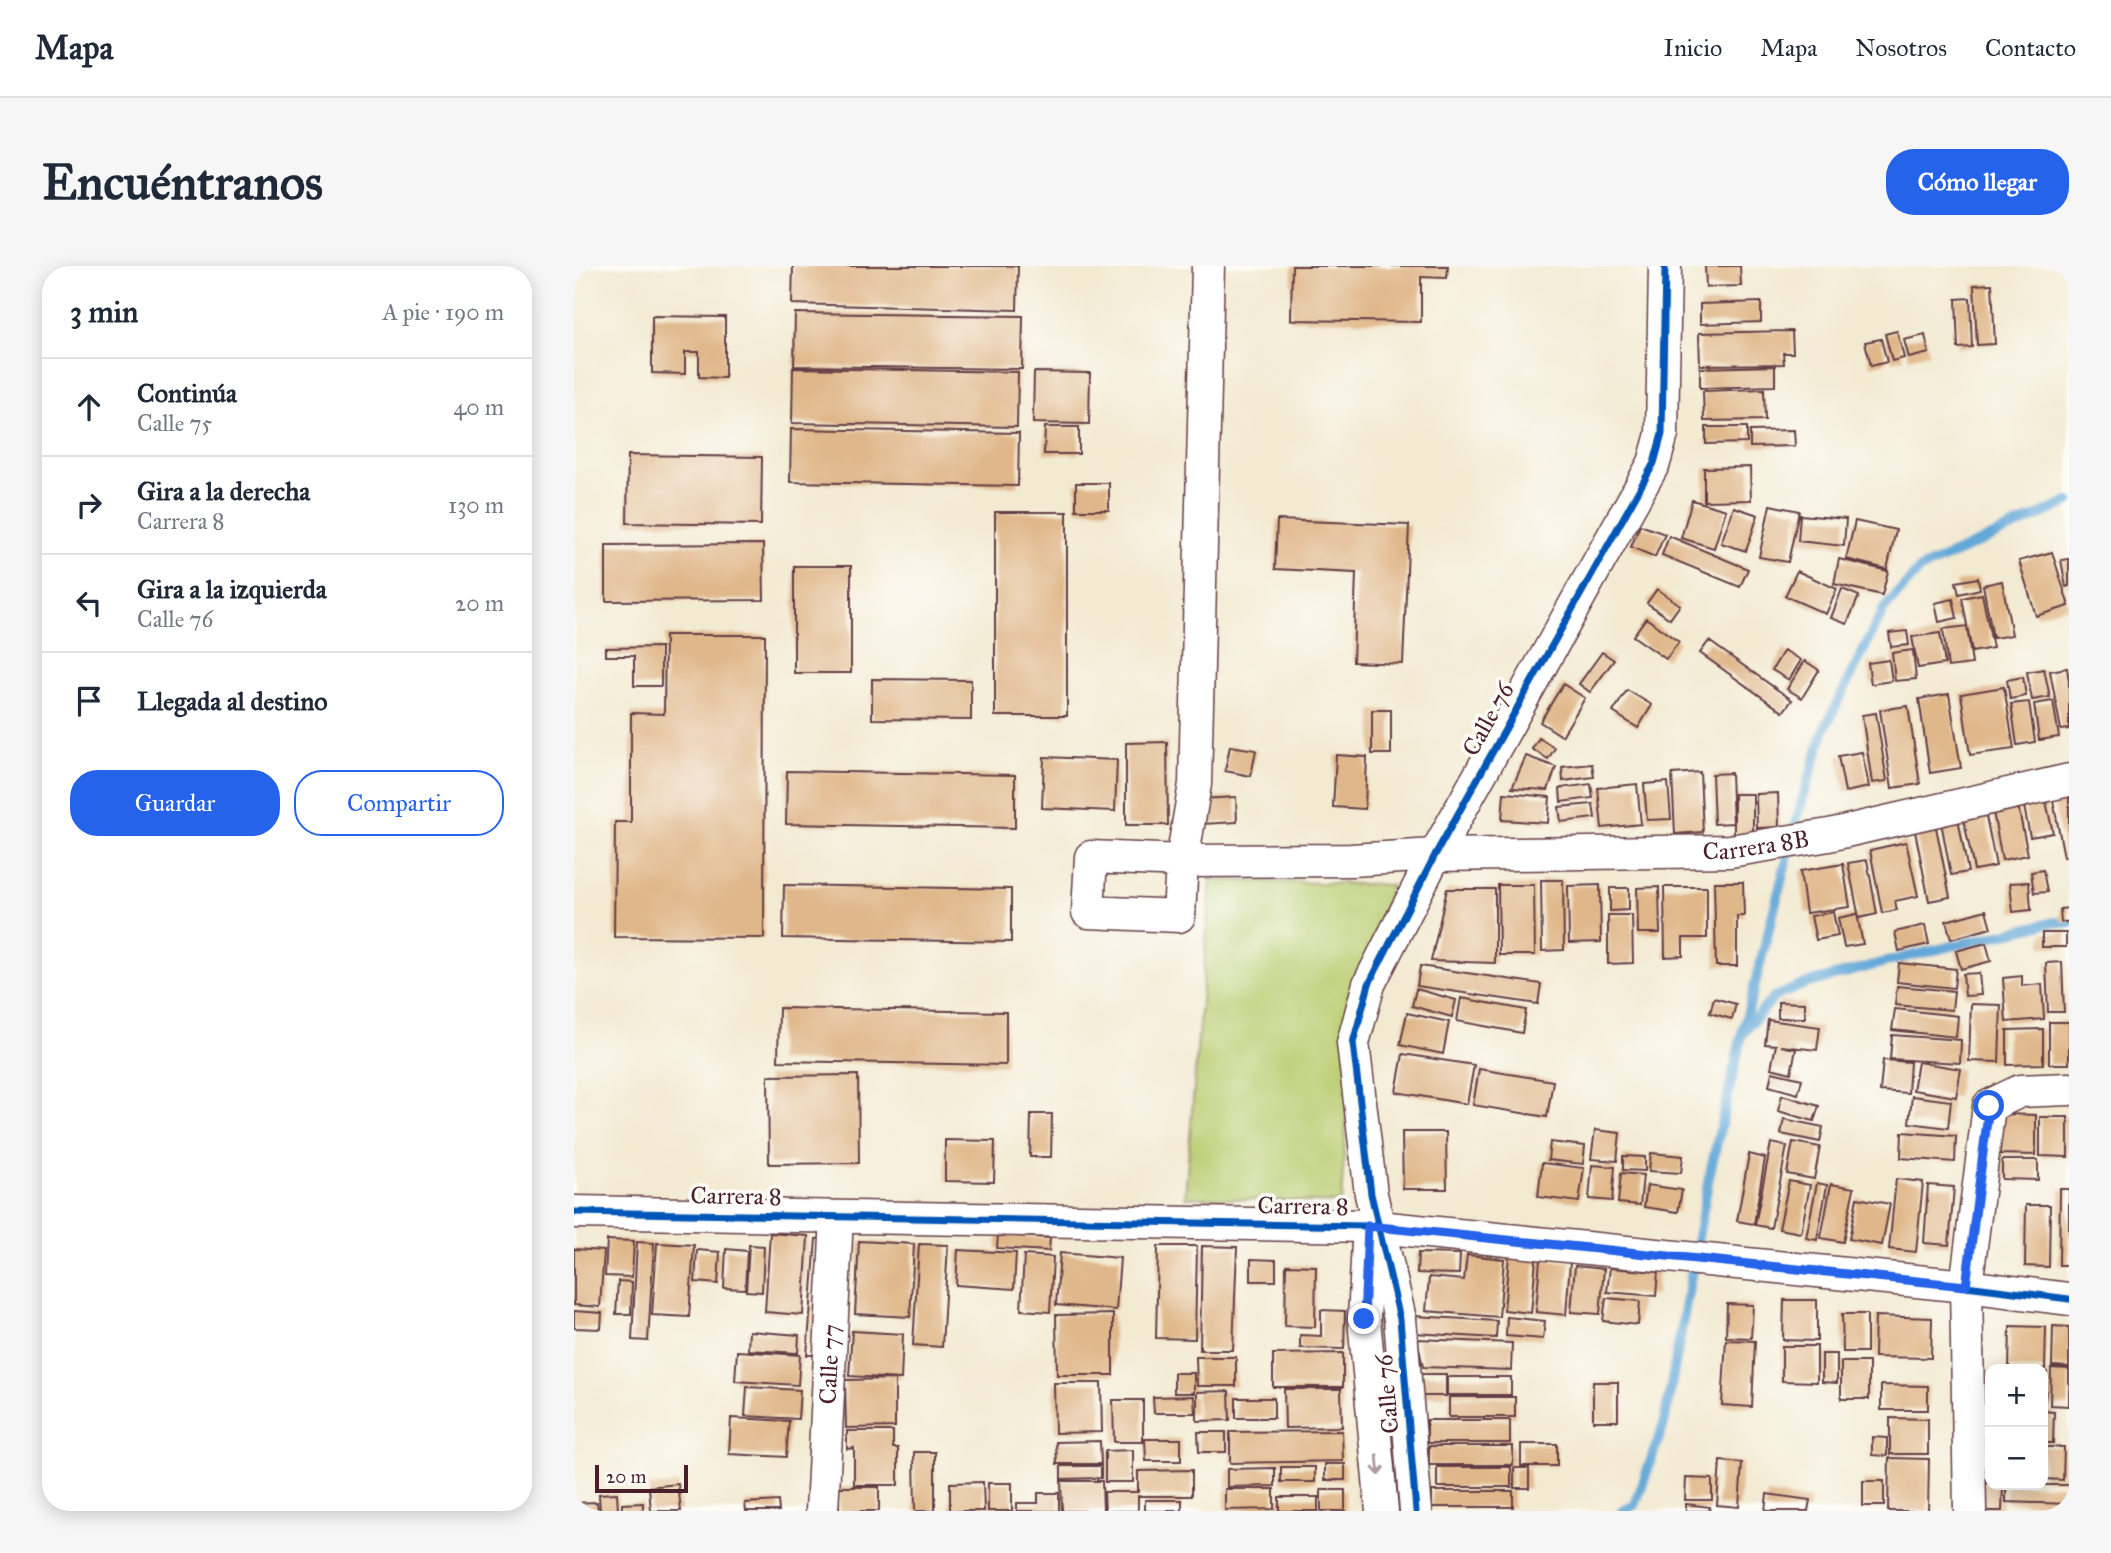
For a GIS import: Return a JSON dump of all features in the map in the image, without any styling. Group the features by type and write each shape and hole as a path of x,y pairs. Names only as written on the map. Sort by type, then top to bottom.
{"street":[{"name":"Carrera 8B","path":"1208,266 1195,784 1182,861 1730,851 1829,835 2069,780"},
{"name":"Calle 76","path":"1416,1511 1401,1319 1374,1227 1353,1043 1369,984 1435,855 1654,463 1662,434 1665,266"},
{"path":"1970,1511 1966,1286 1989,1106 2020,1091 2069,1088"},
{"name":"Carrera 8","path":"574,1212 1374,1227 1966,1286 2069,1299"},
{"name":"Calle 77","path":"822,1511 837,1217"},
{"name":"Calle 76","path":"1374,1227 1364,1319 1382,1511"}],"green space":[{"path":"1211,880 1391,885 1362,980 1347,1111 1341,1203 1185,1197"}],"building":[{"path":"793,266 1018,266 1017,310 792,304"},
{"path":"1292,266 1448,266 1447,278 1421,277 1421,322 1291,320"},
{"path":"1705,266 1740,266 1741,286 1706,287"},
{"path":"1992,284 1995,344 1977,345 1974,285"},
{"path":"1970,298 1972,347 1958,348 1956,299"},
{"path":"1761,302 1761,322 1700,324 1700,304"},
{"path":"795,313 1023,316 1022,369 794,366"},
{"path":"652,316 725,317 725,378 699,377 699,352 685,352 685,374 652,373"},
{"path":"1792,331 1793,353 1783,353 1784,364 1700,365 1699,333"},
{"path":"1897,331 1904,358 1892,361 1885,334"},
{"path":"1925,335 1929,353 1909,358 1904,340"},
{"path":"1881,339 1887,362 1871,366 1865,342"},
{"path":"1775,366 1775,386 1700,388 1700,368"},
{"path":"793,368 1018,372 1017,427 792,423"},
{"path":"1034,372 1090,373 1089,424 1033,423"},
{"path":"1764,389 1765,420 1704,421 1703,391"},
{"path":"1045,427 1079,427 1079,454 1044,454"},
{"path":"1706,427 1747,427 1747,443 1706,444"},
{"path":"791,429 1019,433 1018,486 790,482"},
{"path":"1794,430 1795,446 1750,447 1750,431"},
{"path":"628,455 762,457 761,525 627,523"},
{"path":"1750,467 1751,500 1704,501 1704,468"},
{"path":"1076,483 1109,483 1109,510 1076,510"},
{"path":"1692,500 1726,510 1714,548 1681,538"},
{"path":"1770,505 1799,511 1788,562 1759,557"},
{"path":"1734,507 1758,515 1746,551 1721,543"},
{"path":"995,512 1067,512 1067,716 995,716"},
{"path":"1800,515 1846,519 1844,546 1798,541"},
{"path":"1277,520 1409,525 1403,664 1353,662 1356,573 1275,569"},
{"path":"1855,521 1896,530 1887,569 1846,559"},
{"path":"1640,525 1665,534 1655,557 1631,547"},
{"path":"1669,536 1748,569 1740,587 1662,555"},
{"path":"763,544 764,600 606,601 606,545"},
{"path":"2052,552 2069,606 2036,616 2019,561"},
{"path":"1839,559 1888,571 1882,595 1834,584"},
{"path":"2069,559 2069,586 2066,587 2061,560"},
{"path":"794,566 851,566 851,673 794,673"},
{"path":"1797,571 1837,589 1826,614 1785,596"},
{"path":"1978,578 1980,589 1959,594 1956,582"},
{"path":"2002,581 2012,635 1993,638 1983,585"},
{"path":"1657,589 1680,605 1670,619 1647,603"},
{"path":"1842,589 1859,596 1847,624 1831,618"},
{"path":"1982,594 1993,648 1972,652 1962,598"},
{"path":"1953,599 1957,618 1939,622 1935,603"},
{"path":"1646,618 1679,642 1666,659 1633,636"},
{"path":"1967,626 1972,664 1948,667 1943,629"},
{"path":"1907,631 1909,645 1891,647 1889,633"},
{"path":"1940,633 1945,664 1918,668 1912,637"},
{"path":"665,635 765,635 764,938 614,937 615,822 631,822 631,713 664,714"},
{"path":"1709,641 1792,700 1783,712 1700,653"},
{"path":"661,647 661,686 634,686 634,656 606,656 606,648"},
{"path":"1784,650 1801,660 1789,680 1772,670"},
{"path":"1913,650 1916,679 1895,681 1892,653"},
{"path":"1602,652 1614,660 1590,692 1579,684"},
{"path":"1889,660 1892,681 1871,684 1868,663"},
{"path":"1805,661 1819,670 1802,698 1787,689"},
{"path":"2067,668 2069,729 2061,730 2050,671"},
{"path":"2044,669 2050,697 2032,700 2027,672"},
{"path":"2023,677 2026,696 2010,699 2007,680"},
{"path":"872,679 971,680 971,720 872,719"},
{"path":"1563,684 1585,698 1562,736 1540,722"},
{"path":"2004,687 2014,749 1970,755 1961,694"},
{"path":"1627,690 1652,705 1638,728 1613,712"},
{"path":"1949,694 1961,768 1930,773 1919,699"},
{"path":"2053,701 2059,737 2039,740 2034,704"},
{"path":"2029,702 2035,742 2017,745 2011,704"},
{"path":"1908,706 1920,784 1892,788 1880,710"},
{"path":"1372,710 1391,710 1391,754 1372,754"},
{"path":"1876,713 1887,781 1872,783 1862,715"},
{"path":"1539,738 1555,748 1548,759 1532,749"},
{"path":"1167,742 1168,825 1126,825 1126,743"},
{"path":"1230,746 1256,750 1251,776 1225,771"},
{"path":"1862,752 1869,787 1845,792 1838,756"},
{"path":"1336,755 1367,757 1365,809 1333,807"},
{"path":"1526,756 1556,767 1548,790 1512,788"},
{"path":"1044,757 1117,760 1115,811 1042,808"},
{"path":"1592,764 1594,777 1563,781 1562,767"},
{"path":"787,771 1015,775 1015,828 786,824"},
{"path":"1700,772 1703,832 1675,834 1672,774"},
{"path":"1731,773 1733,823 1714,824 1712,774"},
{"path":"1668,782 1671,819 1647,820 1644,784"},
{"path":"1591,784 1593,798 1561,802 1560,788"},
{"path":"1637,784 1641,824 1602,828 1598,788"},
{"path":"2069,792 2069,856 2064,857 2052,795"},
{"path":"1504,793 1550,797 1548,823 1502,820"},
{"path":"1778,793 1779,827 1757,828 1756,794"},
{"path":"1734,794 1753,794 1753,834 1734,834"},
{"path":"1236,797 1237,822 1202,824 1201,799"},
{"path":"2045,797 2053,833 2030,837 2023,801"},
{"path":"2017,801 2028,855 2002,860 1992,806"},
{"path":"1593,804 1595,818 1561,822 1559,807"},
{"path":"1984,806 1996,866 1974,870 1962,811"},
{"path":"1958,818 1968,872 1951,875 1941,822"},
{"path":"1936,827 1950,897 1929,901 1915,831"},
{"path":"1906,842 1918,896 1895,901 1897,910 1882,913 1870,850"},
{"path":"1867,860 1877,914 1859,918 1848,863"},
{"path":"1843,864 1850,907 1806,913 1800,871"},
{"path":"2043,870 2047,892 2034,893 2031,872"},
{"path":"1541,880 1563,880 1564,950 1542,951"},
{"path":"1714,882 1743,882 1744,916 1737,916 1737,966 1716,966"},
{"path":"2029,882 2031,910 2013,912 2010,883"},
{"path":"784,885 1011,889 1011,942 783,938"},
{"path":"1498,885 1534,885 1535,955 1499,955"},
{"path":"1600,885 1601,942 1569,943 1568,886"},
{"path":"1659,887 1660,933 1638,933 1637,888"},
{"path":"1664,887 1707,887 1707,938 1683,938 1683,956 1665,957"},
{"path":"1610,888 1629,888 1629,910 1610,911"},
{"path":"1447,889 1495,889 1495,963 1431,961"},
{"path":"2069,908 2069,922 2061,922 2060,909"},
{"path":"1986,910 1991,928 1951,939 1946,921"},
{"path":"1833,912 1838,936 1816,940 1811,916"},
{"path":"1857,914 1863,944 1844,947 1838,918"},
{"path":"1608,915 1632,915 1633,963 1608,964"},
{"path":"1925,925 1929,944 1899,951 1895,932"},
{"path":"2042,933 2066,933 2066,947 2042,947"},
{"path":"1986,943 1991,961 1961,969 1956,951"},
{"path":"2062,962 2064,1012 2048,1012 2046,963"},
{"path":"1899,963 1956,969 1954,988 1897,982"},
{"path":"1420,966 1541,984 1538,1004 1417,986"},
{"path":"1979,973 1981,995 1965,996 1963,974"},
{"path":"2022,976 2022,986 2042,984 2044,1019 2006,1022 2003,978"},
{"path":"1897,986 1954,991 1952,1010 1895,1005"},
{"path":"1416,989 1456,1000 1452,1017 1412,1006"},
{"path":"1461,998 1526,1010 1522,1033 1457,1021"},
{"path":"1714,998 1736,1004 1732,1019 1710,1013"},
{"path":"1778,1002 1805,1003 1805,1018 1778,1018"},
{"path":"1971,1004 2001,1005 1999,1062 1969,1061"},
{"path":"779,1008 1006,1012 1006,1065 778,1061"},
{"path":"1895,1009 1958,1016 1956,1037 1892,1030"},
{"path":"1407,1013 1449,1022 1443,1054 1400,1045"},
{"path":"1768,1020 1820,1027 1817,1050 1781,1046 1796,1049 1791,1073 1771,1068 1776,1045 1765,1044"},
{"path":"2049,1022 2069,1022 2069,1064 2049,1064"},
{"path":"2043,1029 2043,1064 2007,1065 2007,1030"},
{"path":"1892,1035 1961,1040 1960,1063 1890,1059"},
{"path":"1403,1054 1474,1065 1467,1104 1396,1092"},
{"path":"1883,1060 1910,1062 1908,1093 1880,1091"},
{"path":"1918,1062 1961,1069 1956,1097 1913,1090"},
{"path":"1479,1069 1553,1081 1547,1117 1473,1105"},
{"path":"1772,1072 1802,1079 1798,1094 1769,1086"},
{"path":"858,1075 859,1163 769,1164 768,1076"},
{"path":"1782,1095 1819,1106 1814,1121 1778,1111"},
{"path":"1912,1096 1951,1101 1948,1128 1909,1123"},
{"path":"1031,1114 1052,1114 1051,1157 1030,1157"},
{"path":"2001,1114 2036,1115 2036,1155 2000,1154"},
{"path":"2040,1117 2068,1117 2068,1157 2040,1156"},
{"path":"1784,1119 1823,1127 1820,1142 1781,1134"},
{"path":"1595,1130 1620,1133 1617,1161 1591,1159"},
{"path":"1402,1132 1446,1132 1447,1189 1403,1189"},
{"path":"1902,1132 1956,1136 1955,1162 1901,1158"},
{"path":"945,1140 995,1141 994,1182 945,1181"},
{"path":"1550,1142 1585,1146 1583,1164 1548,1160"},
{"path":"1793,1142 1820,1147 1814,1179 1787,1174"},
{"path":"1771,1143 1787,1146 1771,1228 1755,1225"},
{"path":"1651,1153 1683,1156 1681,1173 1649,1171"},
{"path":"1749,1154 1765,1158 1754,1224 1737,1221"},
{"path":"1623,1156 1645,1157 1645,1171 1623,1170"},
{"path":"2002,1160 2038,1160 2038,1180 2002,1179"},
{"path":"1542,1163 1584,1168 1579,1202 1538,1197"},
{"path":"1592,1165 1615,1167 1612,1201 1589,1199"},
{"path":"1621,1173 1643,1175 1640,1205 1618,1203"},
{"path":"1896,1179 1923,1182 1916,1252 1889,1249"},
{"path":"1789,1181 1810,1185 1801,1233 1779,1229"},
{"path":"1817,1183 1827,1185 1817,1240 1806,1238"},
{"path":"1831,1184 1854,1188 1843,1242 1821,1238"},
{"path":"1647,1185 1682,1190 1678,1212 1644,1207"},
{"path":"1928,1185 1954,1187 1949,1245 1924,1243"},
{"path":"2060,1189 2069,1189 2069,1265 2059,1265"},
{"path":"1857,1198 1890,1204 1882,1245 1849,1239"},
{"path":"2026,1205 2050,1205 2049,1267 2025,1266"},
{"path":"770,1233 808,1236 803,1315 765,1312"},
{"path":"998,1235 1050,1238 1049,1251 997,1248"},
{"path":"826,1238 822,1355 807,1355 816,1239"},
{"path":"607,1240 634,1241 632,1277 605,1276"},
{"path":"859,1241 914,1244 910,1317 855,1314"},
{"path":"637,1242 654,1243 648,1341 632,1340"},
{"path":"657,1243 694,1245 689,1317 652,1315"},
{"path":"919,1244 948,1245 942,1347 913,1345"},
{"path":"749,1245 764,1246 762,1292 746,1291"},
{"path":"1158,1246 1197,1246 1195,1339 1156,1338"},
{"path":"1202,1246 1237,1247 1233,1350 1200,1350"},
{"path":"574,1249 604,1251 600,1307 574,1305"},
{"path":"726,1249 747,1251 745,1289 724,1288"},
{"path":"697,1250 720,1252 718,1284 695,1282"},
{"path":"958,1250 1016,1253 1014,1289 956,1285"},
{"path":"1060,1253 1120,1258 1116,1310 1056,1305"},
{"path":"1418,1253 1460,1254 1459,1274 1417,1273"},
{"path":"1024,1255 1053,1257 1050,1312 1021,1310"},
{"path":"1467,1255 1504,1259 1499,1317 1426,1311 1429,1277 1464,1280"},
{"path":"1509,1256 1536,1259 1531,1313 1504,1310"},
{"path":"1251,1259 1276,1260 1276,1281 1251,1281"},
{"path":"1540,1259 1570,1262 1566,1315 1536,1312"},
{"path":"1286,1265 1316,1266 1315,1327 1285,1326"},
{"path":"1575,1266 1604,1269 1600,1314 1571,1312"},
{"path":"1610,1268 1658,1272 1656,1296 1607,1292"},
{"path":"618,1281 632,1282 631,1314 616,1314"},
{"path":"1606,1298 1640,1301 1638,1325 1603,1321"},
{"path":"1784,1300 1817,1300 1817,1341 1783,1340"},
{"path":"1727,1304 1753,1305 1751,1338 1726,1337"},
{"path":"1321,1310 1345,1311 1344,1349 1300,1348 1300,1335 1321,1336"},
{"path":"574,1311 602,1313 601,1329 574,1328"},
{"path":"1113,1314 1113,1375 1057,1375 1056,1315"},
{"path":"1842,1314 1867,1314 1867,1352 1843,1352"},
{"path":"1415,1316 1497,1321 1496,1338 1414,1333"},
{"path":"1875,1316 1932,1318 1931,1358 1874,1357"},
{"path":"1507,1317 1545,1321 1543,1339 1506,1336"},
{"path":"2010,1326 2046,1327 2045,1364 2009,1364"},
{"path":"2053,1326 2069,1327 2069,1367 2052,1366"},
{"path":"749,1331 799,1335 798,1353 748,1350"},
{"path":"852,1331 903,1334 901,1379 849,1376"},
{"path":"1417,1339 1512,1343 1511,1370 1423,1367"},
{"path":"1726,1340 1755,1341 1752,1407 1722,1405"},
{"path":"1782,1346 1817,1346 1817,1382 1782,1381"},
{"path":"737,1351 800,1355 798,1385 735,1381"},
{"path":"1343,1353 1343,1387 1273,1387 1273,1354"},
{"path":"1822,1354 1837,1354 1837,1383 1822,1382"},
{"path":"1196,1357 1236,1357 1236,1386 1197,1386"},
{"path":"1841,1362 1869,1362 1869,1399 1841,1399"},
{"path":"2051,1368 2069,1369 2069,1406 2050,1405"},
{"path":"1174,1373 1194,1373 1194,1393 1174,1393"},
{"path":"1421,1374 1446,1374 1446,1396 1421,1396"},
{"path":"1447,1377 1511,1377 1511,1395 1447,1395"},
{"path":"895,1379 895,1427 846,1428 845,1380"},
{"path":"1593,1382 1618,1382 1618,1421 1593,1421"},
{"path":"1054,1383 1101,1383 1102,1432 1055,1433"},
{"path":"1881,1385 1928,1386 1928,1410 1881,1410"},
{"path":"747,1387 800,1390 798,1419 745,1416"},
{"path":"1284,1389 1341,1389 1342,1427 1285,1428"},
{"path":"1229,1391 1230,1420 1197,1421 1197,1392"},
{"path":"1194,1396 1195,1413 1154,1413 1153,1397"},
{"path":"1449,1397 1515,1397 1515,1417 1449,1417"},
{"path":"1236,1398 1274,1398 1274,1418 1236,1418"},
{"path":"1113,1400 1143,1400 1143,1442 1114,1442"},
{"path":"2048,1411 2054,1412 2053,1443 2048,1443"},
{"path":"731,1418 789,1421 786,1457 729,1454"},
{"path":"1890,1418 1928,1419 1928,1454 1890,1454"},
{"path":"1427,1420 1510,1420 1510,1443 1427,1443"},
{"path":"847,1431 893,1431 893,1448 898,1448 898,1485 854,1485 854,1448 847,1449"},
{"path":"1342,1431 1343,1461 1230,1463 1230,1432"},
{"path":"1198,1432 1226,1432 1226,1452 1199,1452"},
{"path":"1872,1437 1887,1438 1887,1456 1872,1455"},
{"path":"1145,1439 1181,1439 1181,1461 1146,1461"},
{"path":"1100,1441 1101,1464 1057,1464 1056,1442"},
{"path":"1521,1444 1557,1444 1557,1466 1521,1466"},
{"path":"1429,1446 1513,1446 1513,1465 1429,1465"},
{"path":"2048,1447 2064,1447 2063,1480 2048,1479"},
{"path":"1133,1450 1133,1482 1105,1482 1105,1451"},
{"path":"914,1452 935,1452 935,1511 915,1511"},
{"path":"1889,1458 1929,1459 1928,1511 1888,1511"},
{"path":"1720,1461 1742,1463 1739,1507 1717,1505"},
{"path":"1325,1464 1345,1464 1345,1480 1325,1480"},
{"path":"1061,1466 1101,1466 1101,1478 1061,1479"},
{"path":"1281,1467 1315,1467 1315,1482 1281,1482"},
{"path":"1437,1467 1511,1467 1511,1487 1437,1487"},
{"path":"1275,1468 1275,1486 1227,1487 1227,1469"},
{"path":"1514,1468 1529,1468 1529,1488 1514,1488"},
{"path":"1192,1470 1192,1496 1138,1496 1138,1511 1105,1511 1104,1492 1138,1492 1138,1471"},
{"path":"1686,1478 1712,1479 1712,1500 1685,1500"},
{"path":"1061,1481 1102,1481 1103,1511 1062,1511"},
{"path":"1863,1481 1884,1481 1884,1506 1863,1506"},
{"path":"983,1482 984,1511 950,1511 950,1483"},
{"path":"1978,1482 1985,1483 1985,1490 2003,1490 2002,1511 1977,1511"},
{"path":"988,1483 1012,1483 1012,1511 988,1511"},
{"path":"678,1484 681,1511 651,1511 649,1487"},
{"path":"2048,1485 2069,1485 2069,1504 2006,1502 2006,1490 2048,1490"},
{"path":"839,1487 879,1487 879,1511 839,1511"},
{"path":"1225,1489 1274,1489 1274,1509 1225,1510"},
{"path":"1321,1490 1345,1490 1345,1511 1321,1511"},
{"path":"1432,1491 1513,1491 1513,1507 1432,1507"},
{"path":"617,1493 618,1511 600,1511 599,1494"},
{"path":"1038,1493 1059,1493 1059,1511 1017,1511 1017,1503 1038,1503"},
{"path":"1767,1494 1810,1500 1808,1511 1765,1511"},
{"path":"1279,1497 1318,1497 1318,1511 1279,1511"},
{"path":"1145,1500 1182,1500 1182,1511 1145,1511"},
{"path":"778,1501 779,1511 746,1511 745,1503"},
{"path":"597,1502 598,1511 574,1511 574,1503"},
{"path":"643,1503 643,1511 622,1511 622,1504"},
{"path":"1686,1504 1710,1507 1709,1511 1686,1511"}],"waterway":[{"path":"1622,1511 1635,1505 1664,1424 1709,1177 1742,1034 1802,801 1825,728 1884,609 1920,569 2069,502"},
{"path":"1745,1031 1774,997 1805,984 2054,922 2069,923"}],"cycle path":[{"path":"1416,1511 1400,1319 1371,1194 1353,1043 1369,984 1435,855 1654,463 1662,434 1665,266"},
{"path":"574,1212 1368,1226 1966,1286 2069,1299"}],"route":[{"path":"1364,1319 1368,1226 1966,1286 1989,1106"}]}
